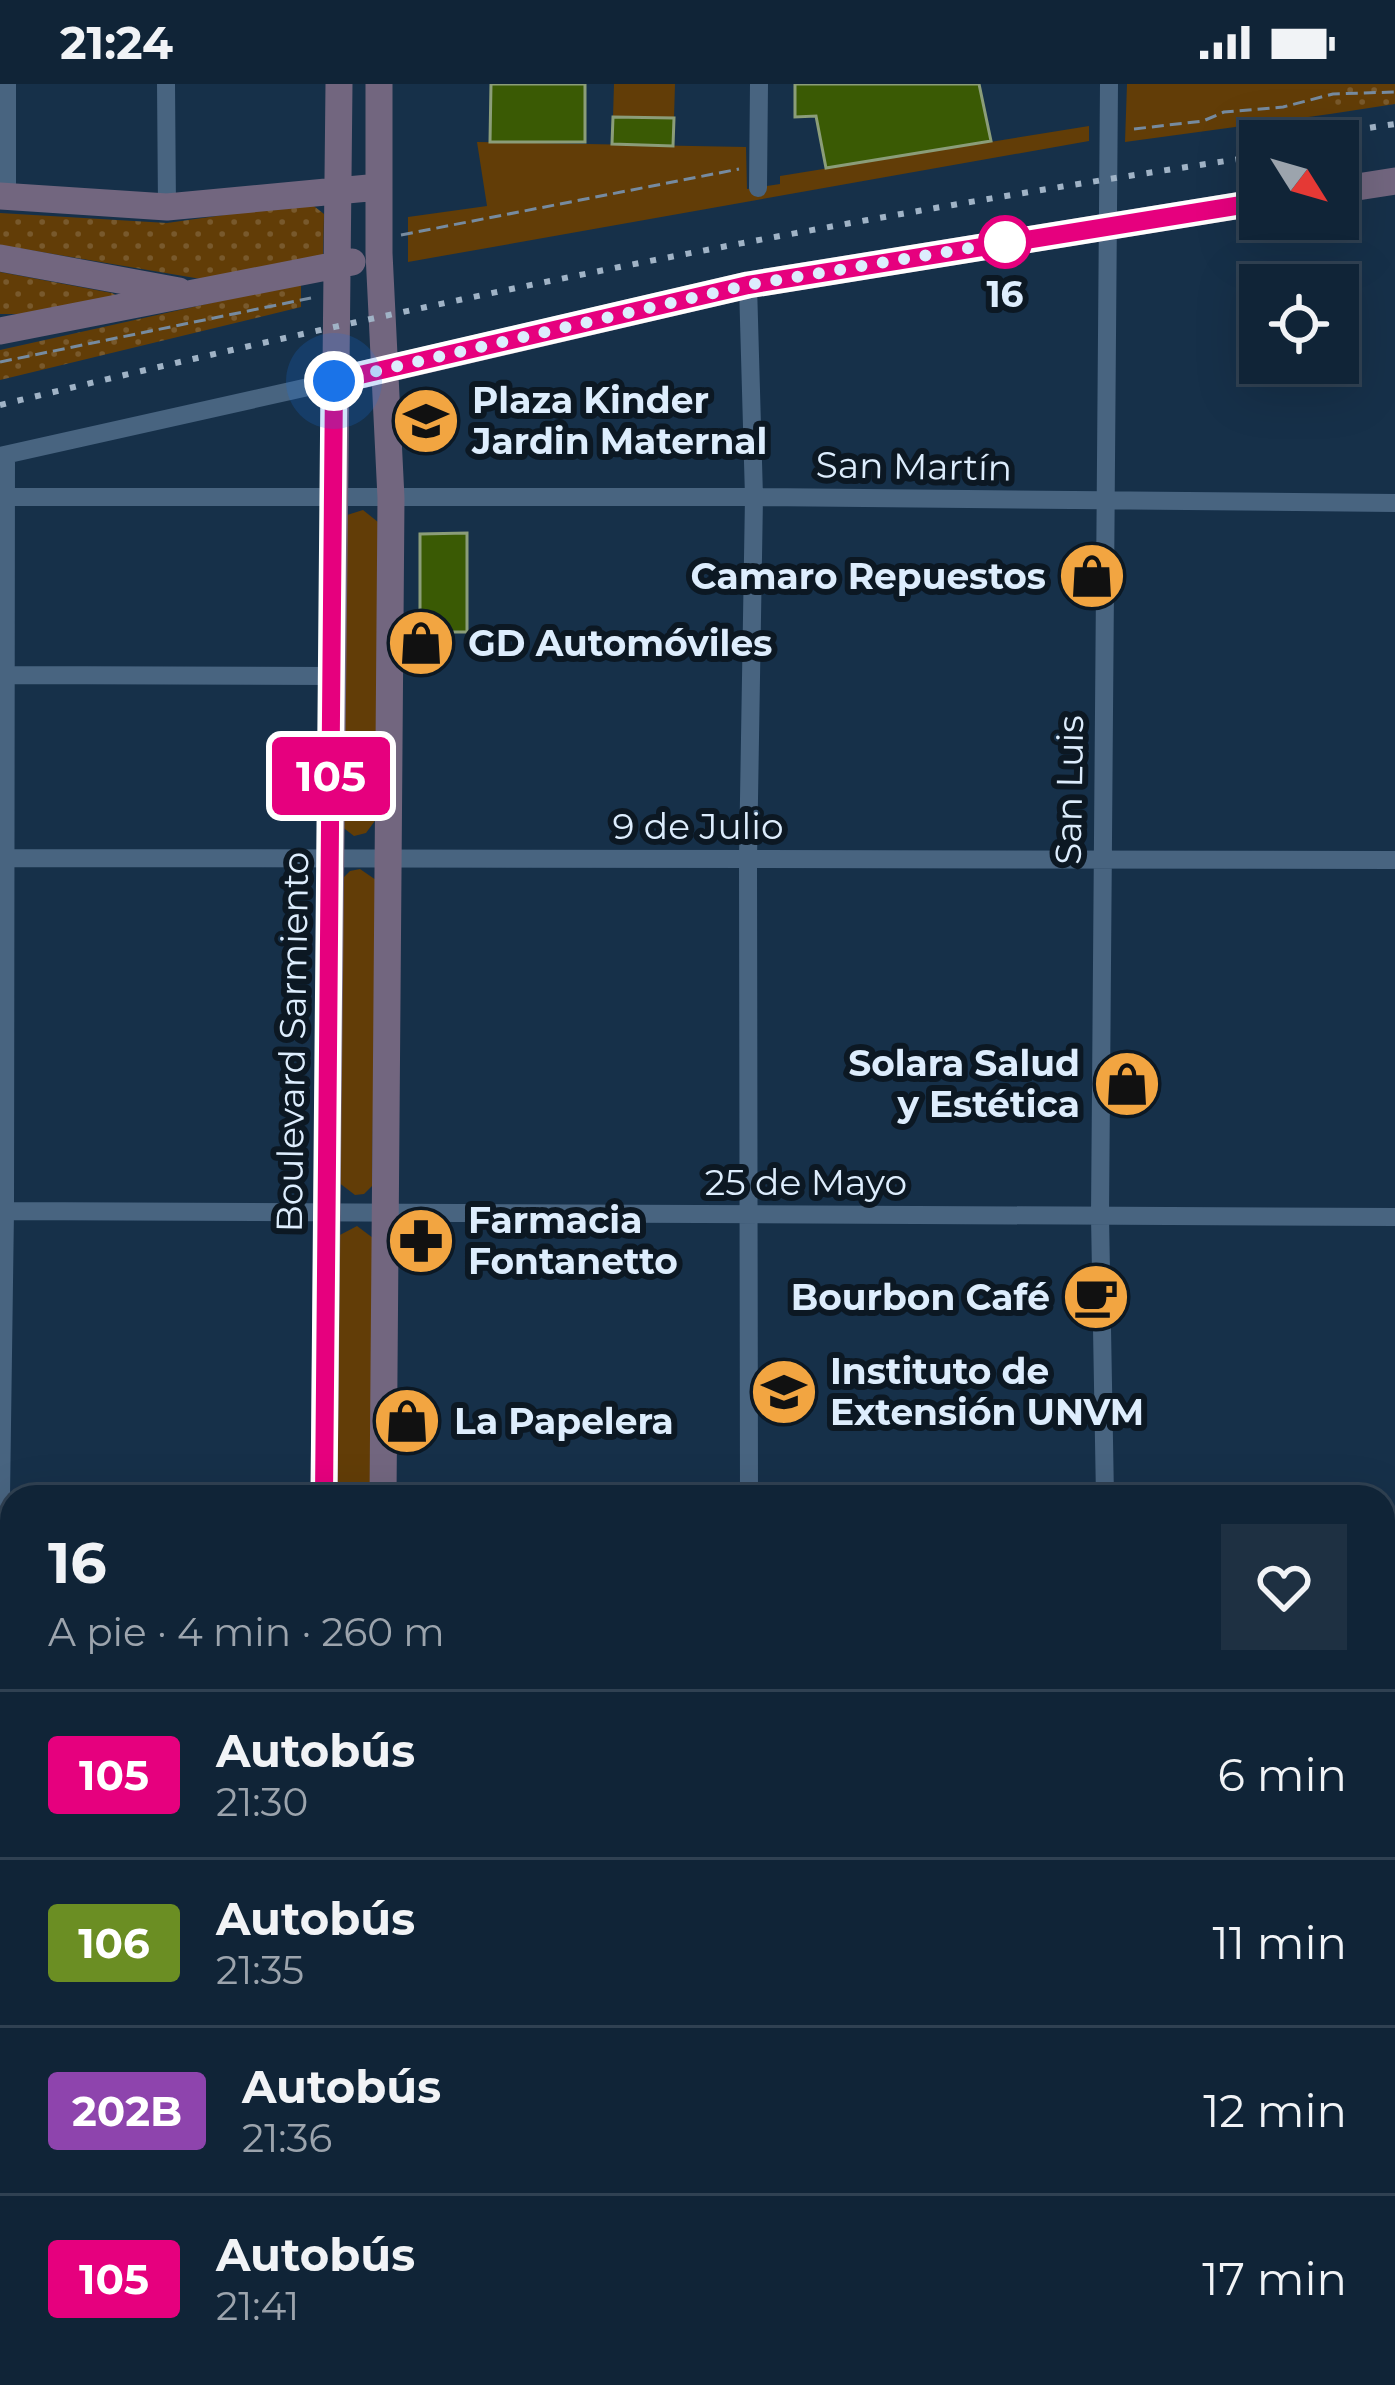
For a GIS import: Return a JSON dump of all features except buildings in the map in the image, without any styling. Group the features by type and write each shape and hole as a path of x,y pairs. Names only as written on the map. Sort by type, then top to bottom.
{"main road":[{"name":"Boulevard Sarmiento","path":"324,1485 339,84"},
{"path":"380,84 379,246 391,498 383,1485"},
{"path":"1359,187 1395,181"},
{"path":"4,196 166,207 379,187"},
{"path":"334,381 748,285 1239,205"},
{"path":"0,331 340,266 379,246"},
{"path":"0,258 198,293"}],"street":[{"path":"4,196 7,84"},
{"path":"166,84 166,207"},
{"path":"758,188 759,84"},
{"name":"San Luis","path":"1105,1485 1100,1216 1109,84"},
{"path":"748,285 754,496 748,859 749,1485"},
{"path":"1,1485 3,456 334,381"},
{"name":"San Martín","path":"4,497 754,496 1395,503"},
{"path":"3,674 332,676"},
{"name":"9 de Julio","path":"3,858 1395,860"},
{"name":"25 de Mayo","path":"3,1211 1395,1217"}],"path":[{"path":"1134,129 1202,122 1224,112 1282,107 1334,94 1395,92"},
{"path":"379,246 758,166"},
{"path":"0,362 318,296"}],"shaded area":[{"path":"614,84 675,84 674,118 613,117"},
{"path":"1127,84 1330,84 1330,114 1239,120 1239,126 1125,142"},
{"path":"1330,84 1395,84 1395,104 1330,114"},
{"path":"1089,126 1089,141 408,262 408,217 487,206 477,142 746,147 747,189 780,184 780,176"},
{"path":"310,203 324,214 323,257 201,279 0,245 0,213 167,223"},
{"path":"0,272 117,296 24,314 0,314"},
{"path":"301,283 301,307 0,380 0,350"},
{"path":"363,510 378,522 377,818 366,833 354,836 341,826 347,515"},
{"path":"360,869 376,880 372,1186 355,1195 338,1182 339,882"},
{"path":"357,1226 373,1238 373,1485 335,1485 338,1236"}],"railway":[{"path":"1359,129 1395,124"},
{"path":"0,405 627,266 943,207 1239,159"}],"bus line":[{"name":"105","path":"324,1485 334,381 748,285 1239,205"}],"place":[{"name":"16","path":"1005,242"},
{"name":"Plaza Kinder Jardin Maternal","path":"426,421"},
{"name":"Camaro Repuestos","path":"1092,576"},
{"name":"GD Automóviles","path":"421,643"},
{"name":"Solara Salud y Estética","path":"1127,1084"},
{"name":"Farmacia Fontanetto","path":"421,1241"},
{"name":"Bourbon Café","path":"1096,1297"},
{"name":"Instituto de Extensión UNVM","path":"784,1392"},
{"name":"La Papelera","path":"407,1421"}],"route":[{"path":"334,381 748,285 1018,240 1005,242"}]}
